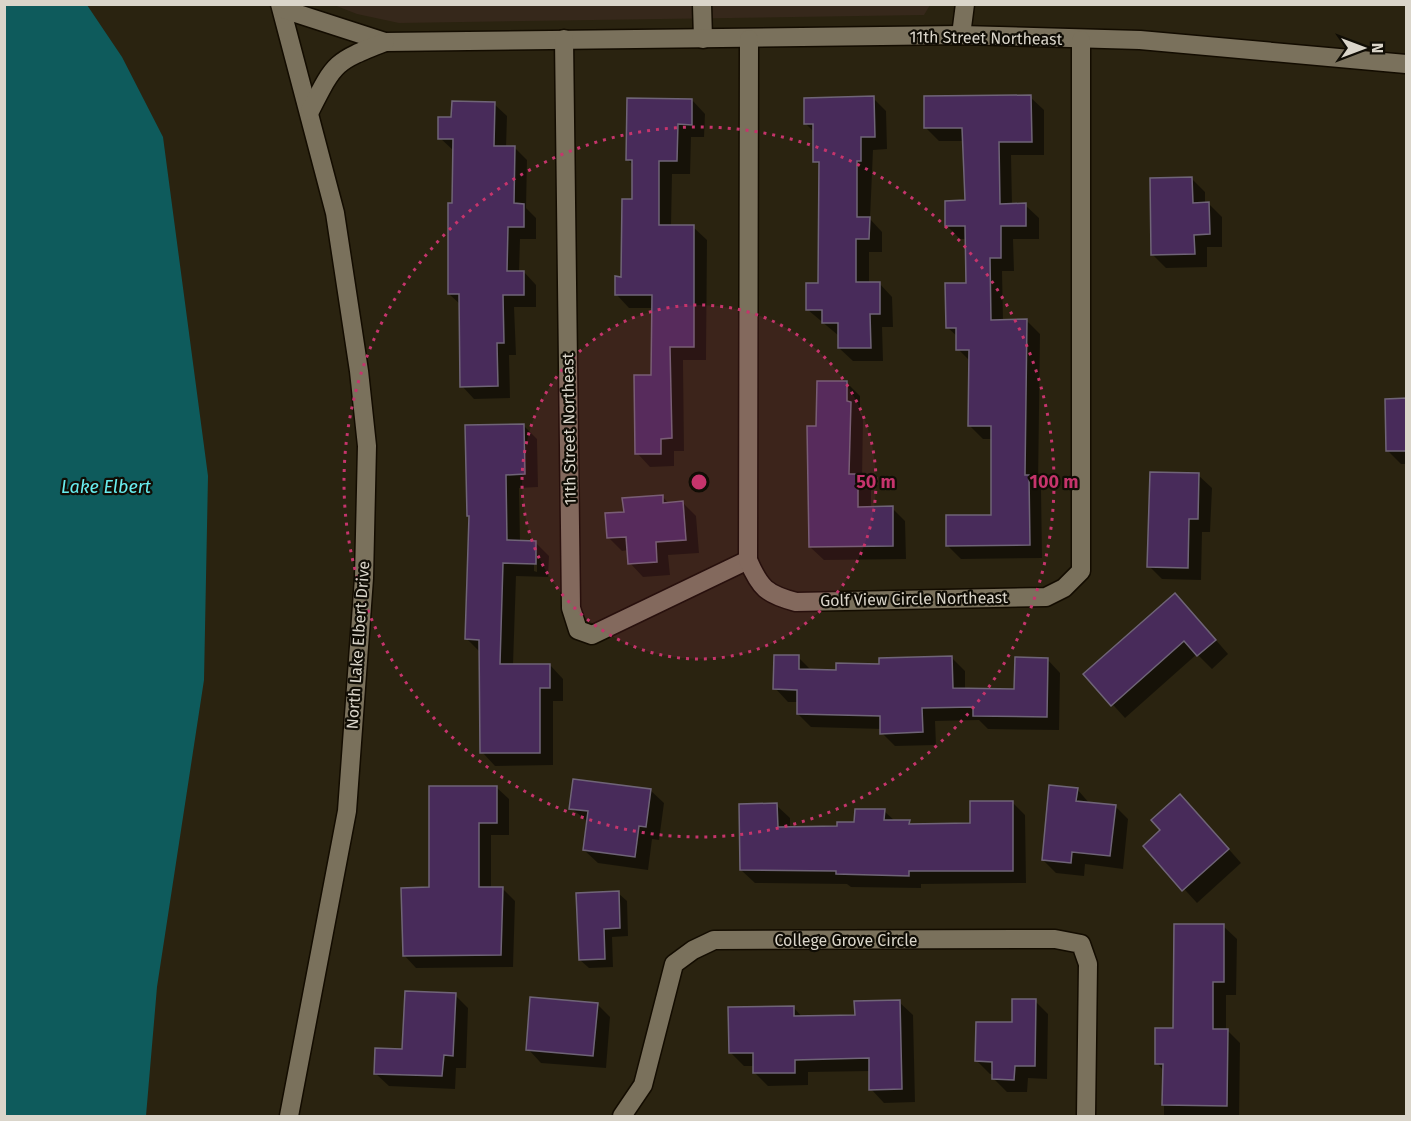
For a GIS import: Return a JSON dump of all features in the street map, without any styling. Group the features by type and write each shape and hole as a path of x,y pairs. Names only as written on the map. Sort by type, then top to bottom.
{"street":[{"path":"702,4 703,39"},
{"path":"961,35 965,4"},
{"name":"11th Street Northeast","path":"282,7 385,42 961,35 1140,40 1407,64"},
{"name":"North Lake Elbert Drive","path":"282,7 326,170 335,213 355,348 366,446 364,578 347,811 289,1116"},
{"name":"11th Street Northeast","path":"564,39 571,608 578,630 592,635 747,560"},
{"name":"Golf View Circle Northeast","path":"749,39 747,560 758,583 775,596 796,602 1046,597 1064,588 1081,571 1081,40"},
{"path":"310,111 331,71 339,63 348,56 385,42"},
{"name":"College Grove Circle","path":"622,1116 643,1085 674,964 693,950 714,940 1055,939 1081,944 1088,964 1086,1116"}],"shaded area":[{"path":"334,5 930,5 924,15 399,23 357,14"}],"water":[{"name":"Lake Elbert","path":"5,4 87,5 122,57 163,137 208,476 204,680 157,987 146,1116 5,1116"}],"building":[{"path":"1031,95 1032,142 999,142 1000,204 1026,203 1026,226 1001,226 1001,258 990,258 991,320 1027,319 1025,475 1029,475 1030,545 946,546 946,515 991,515 991,426 968,426 969,350 956,350 956,328 946,328 945,283 966,283 965,226 945,226 945,201 965,200 962,128 924,128 924,96"},
{"path":"874,96 875,137 861,137 861,161 857,161 857,217 870,217 869,239 856,239 856,282 880,282 880,314 870,314 871,348 838,348 838,323 822,323 822,310 806,310 806,283 818,283 819,162 813,162 813,124 804,124 804,98"},
{"path":"627,98 692,99 692,125 678,124 677,161 659,161 659,225 694,225 694,347 670,347 672,438 661,439 661,454 635,454 634,375 651,375 652,295 615,295 615,276 621,277 622,199 632,199 632,160 626,160"},
{"path":"452,101 495,102 494,146 515,146 514,203 524,204 524,227 508,227 507,271 524,271 524,295 503,295 504,343 497,343 498,386 460,387 459,294 448,294 448,203 452,203 453,139 438,139 438,117 451,117"},
{"path":"1192,177 1193,203 1209,202 1210,234 1194,235 1195,254 1151,255 1150,178"},
{"path":"817,381 847,381 847,401 851,402 849,474 858,474 858,507 893,506 893,546 809,547 807,426 816,426"},
{"path":"1407,398 1407,451 1386,451 1385,399"},
{"path":"524,424 525,474 506,475 507,540 536,541 536,564 503,563 500,664 550,664 550,688 540,688 540,753 480,753 479,640 465,639 469,516 467,516 465,425"},
{"path":"1150,472 1199,473 1198,519 1189,519 1188,568 1147,567"},
{"path":"663,495 663,503 683,501 686,540 656,542 657,562 628,564 626,537 607,538 605,513 624,512 622,498"},
{"path":"1175,593 1216,640 1197,656 1184,641 1111,706 1083,674"},
{"path":"774,655 799,655 799,669 836,670 836,663 879,664 879,658 952,656 953,688 1014,689 1015,657 1048,658 1047,717 973,716 973,707 922,708 923,732 880,734 880,716 797,714 797,690 773,689"},
{"path":"573,779 651,789 646,827 639,826 635,857 583,850 588,811 569,809"},
{"path":"1049,785 1078,788 1076,801 1116,805 1110,856 1072,852 1071,863 1042,860"},
{"path":"429,786 497,786 497,823 479,823 479,887 503,887 501,955 403,956 401,888 429,887"},
{"path":"1180,794 1229,849 1182,891 1143,846 1160,830 1151,820"},
{"path":"970,801 1013,801 1013,871 909,871 909,876 836,874 836,871 740,870 739,804 777,803 778,827 837,826 837,822 854,822 855,809 885,809 884,820 910,820 909,824 970,823"},
{"path":"619,891 620,928 604,929 605,959 579,960 576,893"},
{"path":"1174,924 1224,924 1224,982 1213,982 1213,1029 1228,1029 1227,1106 1162,1105 1163,1064 1155,1064 1155,1028 1173,1028"},
{"path":"405,991 456,993 453,1056 444,1055 442,1076 374,1074 375,1048 402,1049"},
{"path":"530,997 598,1003 593,1056 526,1050"},
{"path":"1012,999 1036,999 1035,1066 1015,1066 1014,1080 992,1079 992,1062 975,1061 976,1022 1012,1022"},
{"path":"900,1000 902,1089 869,1090 869,1058 795,1060 795,1073 753,1073 753,1053 729,1053 728,1007 794,1006 794,1016 855,1015 854,1001"}]}
